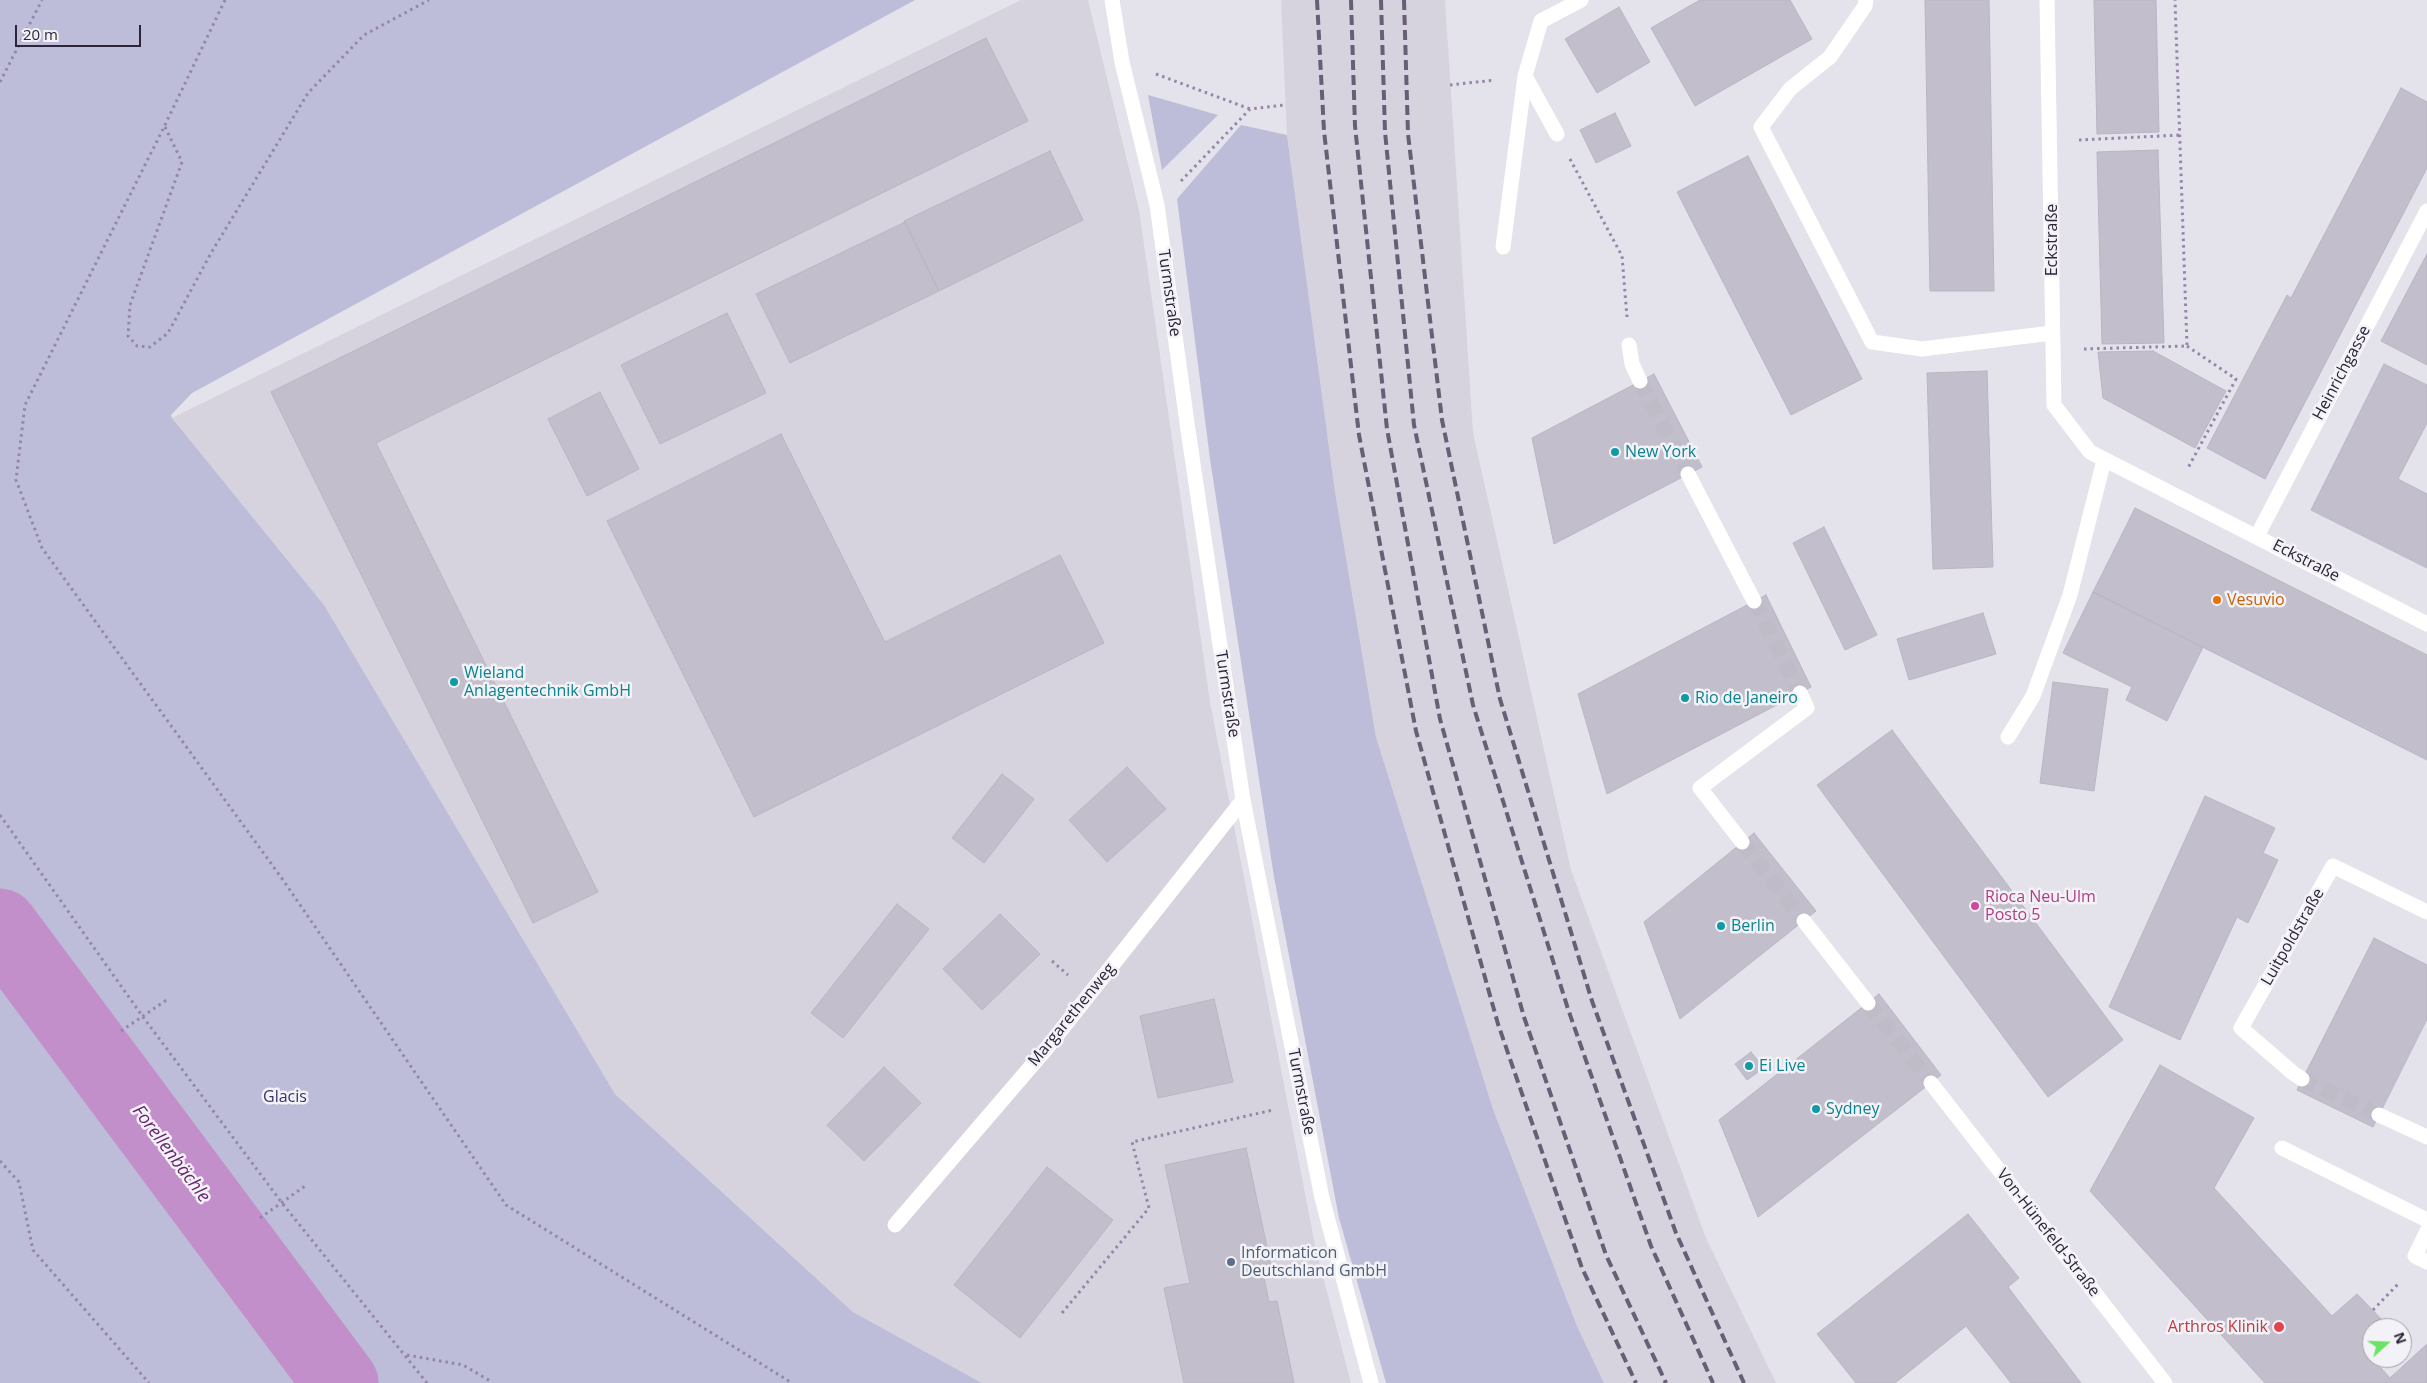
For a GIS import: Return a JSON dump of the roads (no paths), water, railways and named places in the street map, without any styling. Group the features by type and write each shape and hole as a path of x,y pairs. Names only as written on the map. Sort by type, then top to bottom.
{"street":[{"name":"Turmstraße","path":"1112,0 1122,62 1158,205 1188,430 1243,800 1322,1198 1371,1383"},
{"path":"1503,247 1525,76 1541,21 1581,0"},
{"path":"1866,0 1866,6 1830,57 1790,90 1761,127 1872,342 1922,349 2052,333"},
{"name":"Eckstraße","path":"2047,0 2051,141 2054,406 2090,452 2427,624"},
{"path":"1525,76 1557,134"},
{"name":"Heinrichgasse","path":"2257,536 2427,211"},
{"path":"1629,345 1632,364 1640,381"},
{"path":"2008,737 2033,696 2070,595 2104,460"},
{"path":"1688,474 1754,601"},
{"path":"1742,842 1700,788 1807,708 1800,693"},
{"name":"Margarethenweg","path":"895,1225 1046,1049 1243,800"},
{"name":"Luitpoldstraße","path":"2302,1079 2241,1028 2333,866 2427,912"},
{"path":"1804,920 1868,1003"},
{"name":"Von-Hünefeld-Straße","path":"1930,1083 2165,1383"},
{"path":"2379,1115 2427,1137"},
{"path":"2282,1148 2427,1220"},
{"path":"2421,1259 2427,1231"}],"waterway":[{"name":"Forellenbächle","path":"0,926 341,1383"}],"tunnel":[{"path":"1640,381 1688,474"},
{"path":"1754,601 1800,693"},
{"path":"1742,842 1804,921"},
{"path":"1868,1003 1931,1083"},
{"path":"2302,1079 2379,1115"}],"railway":[{"path":"1317,0 1324,131 1359,435 1416,731 1498,1024 1582,1268 1636,1383"},
{"path":"1351,0 1355,126 1387,429 1440,719 1524,1017 1606,1255 1666,1383"},
{"path":"1381,0 1385,132 1414,425 1473,705 1568,1009 1651,1246 1713,1383"},
{"path":"1404,0 1408,134 1442,420 1500,699 1592,1001 1676,1233 1744,1383"}],"place":[{"name":"New York","path":"1615,452"},
{"name":"Vesuvio","path":"2217,600"},
{"name":"Wieland Anlagentechnik GmbH","path":"454,682"},
{"name":"Rio de Janeiro","path":"1685,698"},
{"name":"Rioca Neu-Ulm Posto 5","path":"1975,906"},
{"name":"Berlin","path":"1721,926"},
{"name":"Ei Live","path":"1749,1066"},
{"name":"Sydney","path":"1816,1109"},
{"name":"Informaticon Deutschland GmbH","path":"1231,1262"},
{"name":"Arthros Klinik","path":"2279,1327"}],"park label":[{"name":"Glacis","path":"285,1097"}]}
